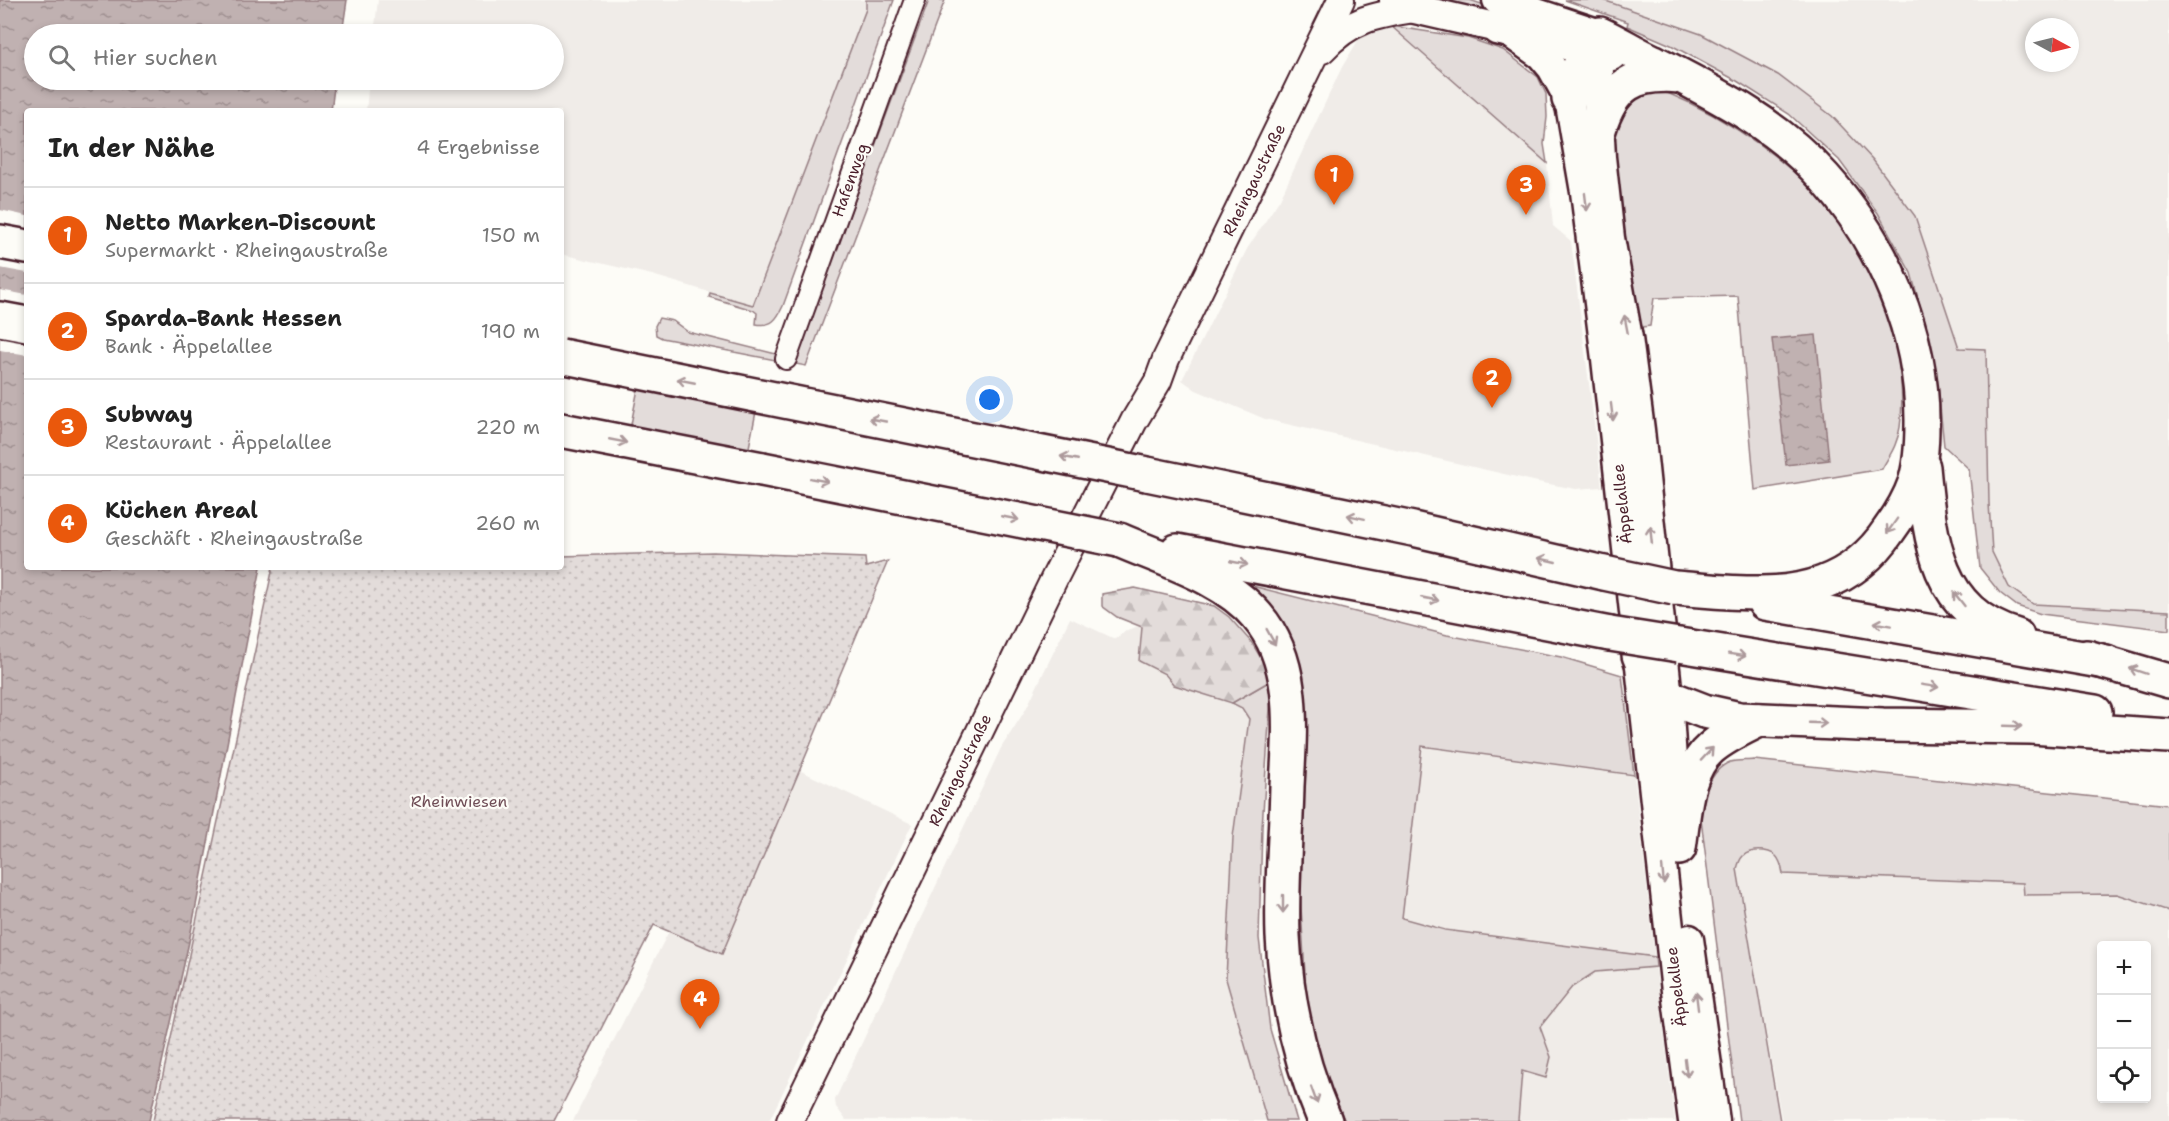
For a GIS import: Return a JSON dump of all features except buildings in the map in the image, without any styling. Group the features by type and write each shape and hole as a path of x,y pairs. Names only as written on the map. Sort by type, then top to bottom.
{"highway":[{"path":"1498,14 1537,35 1597,45 1652,62 1735,104 1792,145 1825,178 1865,231 1888,273 1905,316 1917,362 1922,409 1921,454 1935,553 1944,576 1958,599 1971,612 2001,631 2169,681"},
{"path":"1569,99 1574,76 1597,45"},
{"path":"1599,129 1610,100 1624,85 1650,76 1683,76"},
{"path":"0,242 24,247"},
{"path":"0,319 24,323"},
{"path":"564,357 1413,529 1674,588 2106,662"},
{"path":"564,431 1610,634 2169,724"},
{"path":"1674,588 1776,592 1821,584 1838,577 1870,554 1899,518 1916,480 1921,454"},
{"path":"1119,540 1211,580 1229,591 1259,618 1277,648 1283,667 1290,729 1283,894 1286,976 1302,1060 1324,1121"},
{"path":"1639,656 1653,688 1668,698 1722,716 1759,720 1883,725 2031,727 2169,736"},
{"path":"1679,848 1686,802 1692,777 1699,763 1710,749 1759,720"}],"main road":[{"name":"Äppelallee","path":"1405,4 1498,14 1514,35 1541,55 1552,68 1569,99 1588,216 1674,979 1693,1121"},
{"name":"Äppelallee","path":"1597,45 1599,129 1610,238 1628,338 1637,409 1668,698 1679,848 1697,1001 1715,1121"}],"street":[{"name":"Hafenweg","path":"786,359 915,0"},
{"name":"Rheingaustraße","path":"790,1121 998,692 1134,421 1158,381 1166,359 1341,0"},
{"path":"1311,61 1347,27 1405,4"}],"shaded area":[{"path":"378,0 866,0 866,9 753,305 652,275 564,255 564,108 366,108 368,90 564,90 564,24 375,24"},
{"path":"1603,0 2169,0 2169,611 2033,604 2009,587 1992,553 1986,349 1959,348 1915,216 1873,160 1832,116 1778,75 1701,34"},
{"path":"1391,26 1547,163 1553,226 1571,241 1602,487 1576,489 1538,482 1265,419 1196,390 1182,380 1247,249 1280,199 1342,67 1360,37 1377,27"},
{"path":"1070,618 1115,639 1127,630 1142,627 1140,661 1165,674 1174,685 1242,708 1249,719 1233,837 1226,978 1267,1121 846,1120 836,1107 835,1100 1001,748 1026,709"},
{"path":"1422,746 1634,775 1655,957 1445,930 1402,918"},
{"path":"799,770 912,824 769,1121 573,1121 669,931 722,954"},
{"path":"1754,850 1775,855 1783,874 2023,883 2024,895 2117,894 2169,911 2169,1121 1782,1121 1737,869 1742,857"},
{"path":"1656,967 1675,1121 1518,1120 1522,1070 1545,1078 1551,1057 1540,1027 1572,987 1595,972"}],"green space":[{"path":"866,0 894,0 783,306 770,323 756,324 757,313 753,310 709,297 710,293 753,305 866,9"},
{"path":"929,0 945,0 806,366 656,335 655,326 659,318 673,321 688,332 796,359"},
{"path":"1423,0 1470,0 1554,30"},
{"path":"1565,0 1603,0 1701,34 1778,75 1832,116 1873,160 1915,216 1959,348 1986,349 1992,552 2009,587 2033,604 2169,611 2169,630 2041,614 2017,606 2000,593 1980,568 1969,469 1944,446 1938,387 1928,334 1911,273 1878,213 1839,160 1789,114 1737,81 1671,45 1627,26 1628,22"},
{"path":"1391,26 1468,38 1503,50 1538,77 1546,94 1547,117 1544,144 1547,163"},
{"path":"1663,91 1713,115 1760,145 1782,162 1823,201 1848,233 1884,304 1892,330 1899,369 1902,402 1900,425 1895,445 1882,469 1755,490 1738,296 1654,298 1650,326 1642,327 1626,262 1610,139 1630,94"},
{"path":"644,358 762,381 743,478 625,455"},
{"name":"Rheinwiesen","path":"713,552 865,558 866,567 888,561 722,954 654,925 554,1121 153,1121 272,570 564,570 564,556"},
{"path":"1244,584 1447,635 1561,657 1622,675 1634,775 1422,746 1402,918 1445,930 1655,957 1656,967 1595,972 1572,987 1540,1027 1551,1057 1546,1078 1522,1071 1518,1120 1520,1121 1345,1121 1335,1100 1313,1035 1306,991 1300,891 1305,703"},
{"path":"1135,588 1214,606 1229,617 1252,643 1268,670 1270,681 1232,703 1174,685 1165,674 1139,661 1142,627 1117,617 1102,606 1102,594"},
{"path":"1270,681 1259,938 1270,1029 1297,1121 1267,1121 1226,979 1233,837 1249,719 1242,708 1232,703"},
{"path":"1754,760 2169,805 2169,911 2117,894 2024,895 2023,883 1783,874 1779,860 1773,854 1760,851 1750,852 1743,856 1737,869 1780,1121 1739,1121 1701,819 1705,794 1717,771 1730,762"}],"water":[{"path":"0,0 347,0 343,24 24,24 24,90 334,90 331,108 24,108 24,570 260,570 189,942 149,1121 0,1121"},
{"path":"1816,335 1829,460 1786,465 1772,339"}],"pier":[{"path":"0,210 24,215 24,272 0,268"},
{"path":"0,290 24,294 24,354 0,350"}],"place":[{"name":"Netto Marken-Discount","path":"1334,205"},
{"name":"Subway","path":"1526,215"},
{"name":"Sparda-Bank Hessen","path":"1492,408"},
{"name":"Küchen Areal","path":"700,1029"}]}
